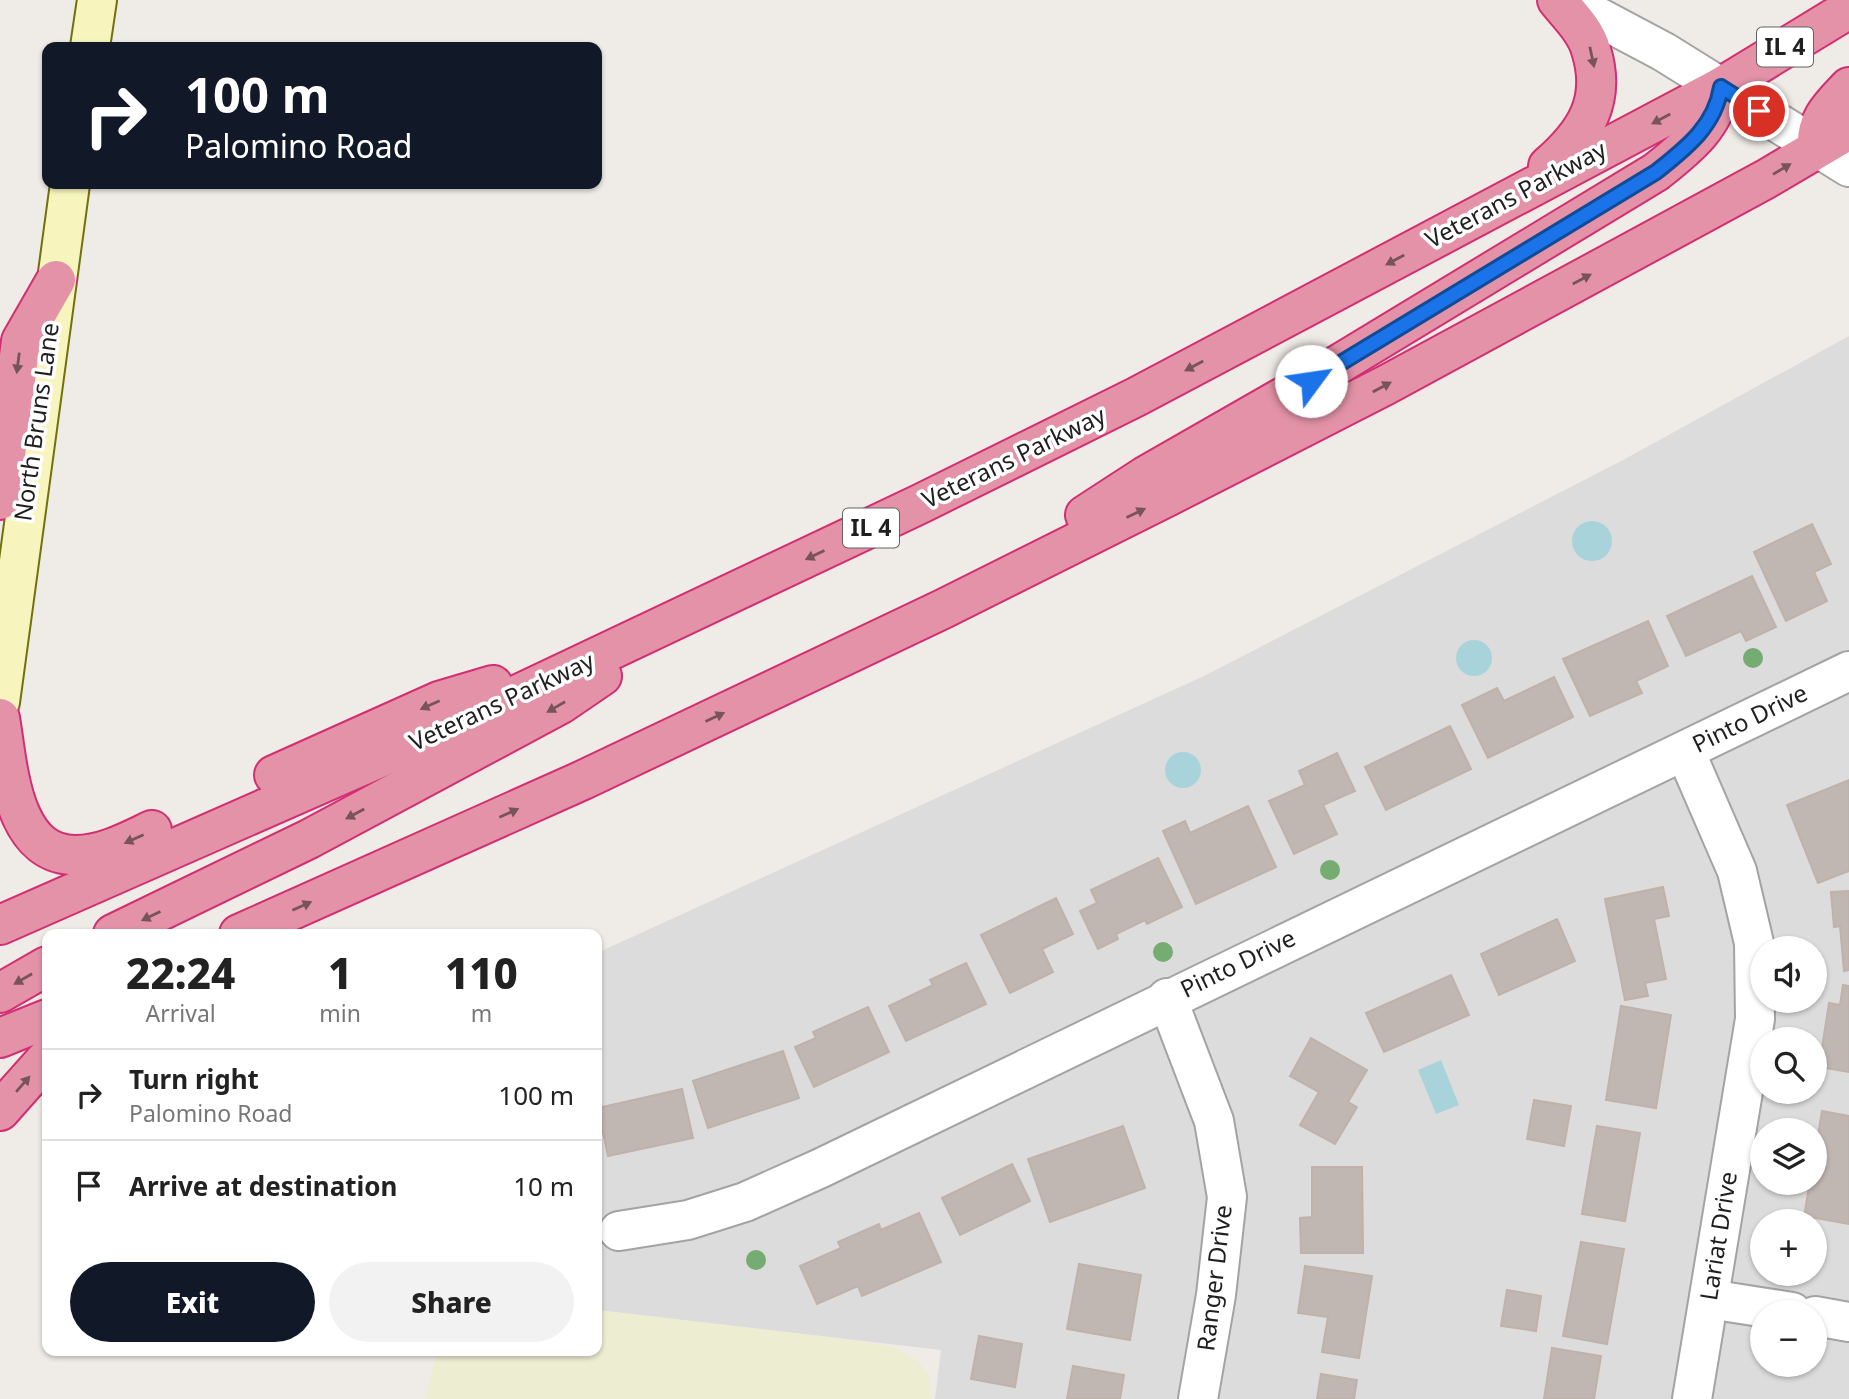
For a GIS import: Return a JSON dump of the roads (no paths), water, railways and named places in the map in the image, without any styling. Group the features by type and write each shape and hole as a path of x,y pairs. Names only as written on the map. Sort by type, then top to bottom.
{"highway":[{"path":"1507,201 1571,146 1584,129 1596,94 1591,49 1557,0"},
{"name":"Veterans Parkway","path":"0,925 432,735 693,613 1136,397 1721,87 1849,9"},
{"path":"943,608 1145,476 1311,381 1656,172 1705,128 1718,105 1721,87"},
{"path":"1838,148 1816,133 1823,115 1849,87"},
{"path":"250,929 583,779 943,608 1386,385 1766,179 1838,148"},
{"path":"0,500 21,341 56,279"},
{"path":"123,929 309,839 561,704 693,613"},
{"path":"0,718 14,798 23,822 39,841 57,851 75,855 115,847 439,701 613,650"},
{"path":"0,993 42,969"},
{"path":"0,1038 42,1021"},
{"path":"0,1111 42,1064"}],"main road":[{"path":"91,42 97,0"},
{"name":"North Bruns Lane","path":"0,702 69,189"}],"street":[{"path":"1566,0 1664,52 1721,87 1838,148"},
{"name":"Pinto Drive","path":"619,1231 688,1220 745,1202 821,1168 1167,998 1849,671"},
{"name":"Lariat Drive","path":"1685,751 1737,871 1754,943 1755,1019 1692,1399"},
{"name":"Ranger Drive","path":"1167,998 1214,1121 1227,1197 1216,1295 1198,1399"},
{"path":"1709,1299 1750,1305"},
{"path":"1827,1318 1849,1322"}],"water":[{"path":"1592,521 1606,527 1612,541 1606,555 1592,561 1578,555 1572,541 1578,527"},
{"path":"1474,640 1487,645 1492,658 1487,671 1474,676 1461,671 1456,658 1461,645"},
{"path":"1183,752 1196,757 1201,770 1196,783 1183,788 1170,783 1165,770 1170,757"},
{"path":"1441,1060 1459,1105 1436,1114 1418,1070"}]}
